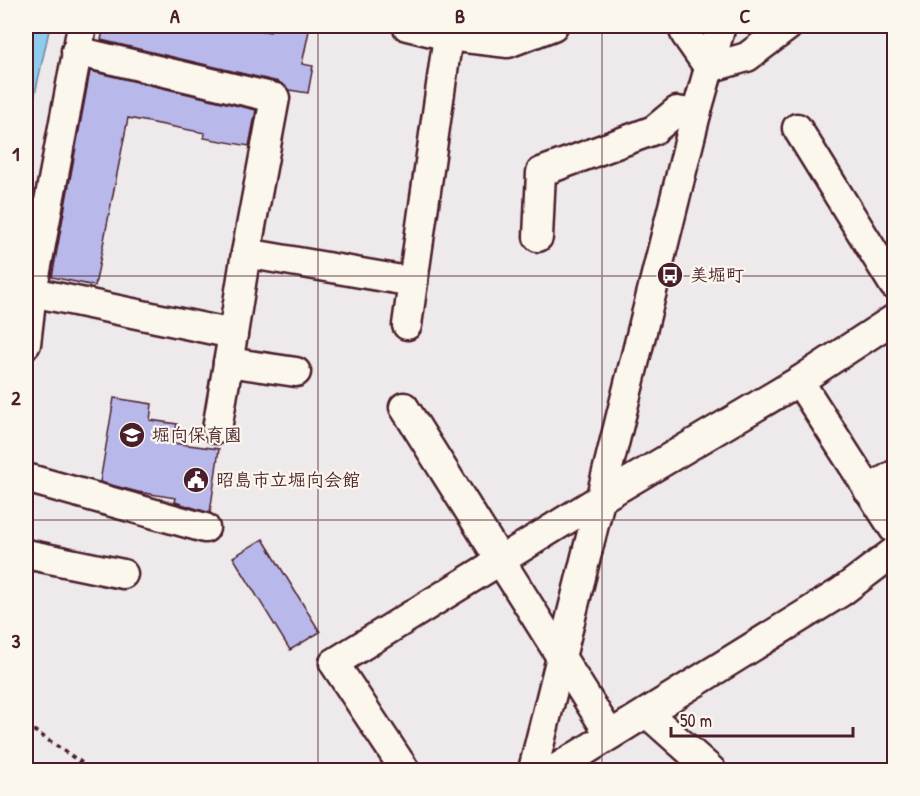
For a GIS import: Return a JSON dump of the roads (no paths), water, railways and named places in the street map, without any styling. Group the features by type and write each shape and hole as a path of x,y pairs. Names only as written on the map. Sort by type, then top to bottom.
{"street":[{"path":"407,26 448,36 508,43 553,26"},
{"path":"682,26 709,68"},
{"path":"533,771 696,114 721,26"},
{"path":"709,68 747,57 788,26"},
{"path":"407,325 448,36"},
{"path":"26,344 32,292 80,38 275,98 246,253 217,429"},
{"path":"538,237 541,172 654,130 677,111 696,114"},
{"path":"798,145 894,285"},
{"path":"246,253 413,282"},
{"path":"32,292 233,334"},
{"path":"405,771 334,663 600,499 799,381 894,319"},
{"path":"228,362 296,372"},
{"path":"799,381 894,529"},
{"path":"404,407 610,735"},
{"path":"868,490 894,475"},
{"path":"26,478 205,528"},
{"path":"554,771 841,592 894,552"},
{"path":"26,554 123,574"},
{"path":"648,714 711,771"}],"water":[{"path":"26,26 50,26 26,135"}],"place":[{"name":"美堀町","path":"670,275"},
{"name":"堀向保育園","path":"132,435"},
{"name":"昭島市立堀向会館","path":"196,480"}]}
